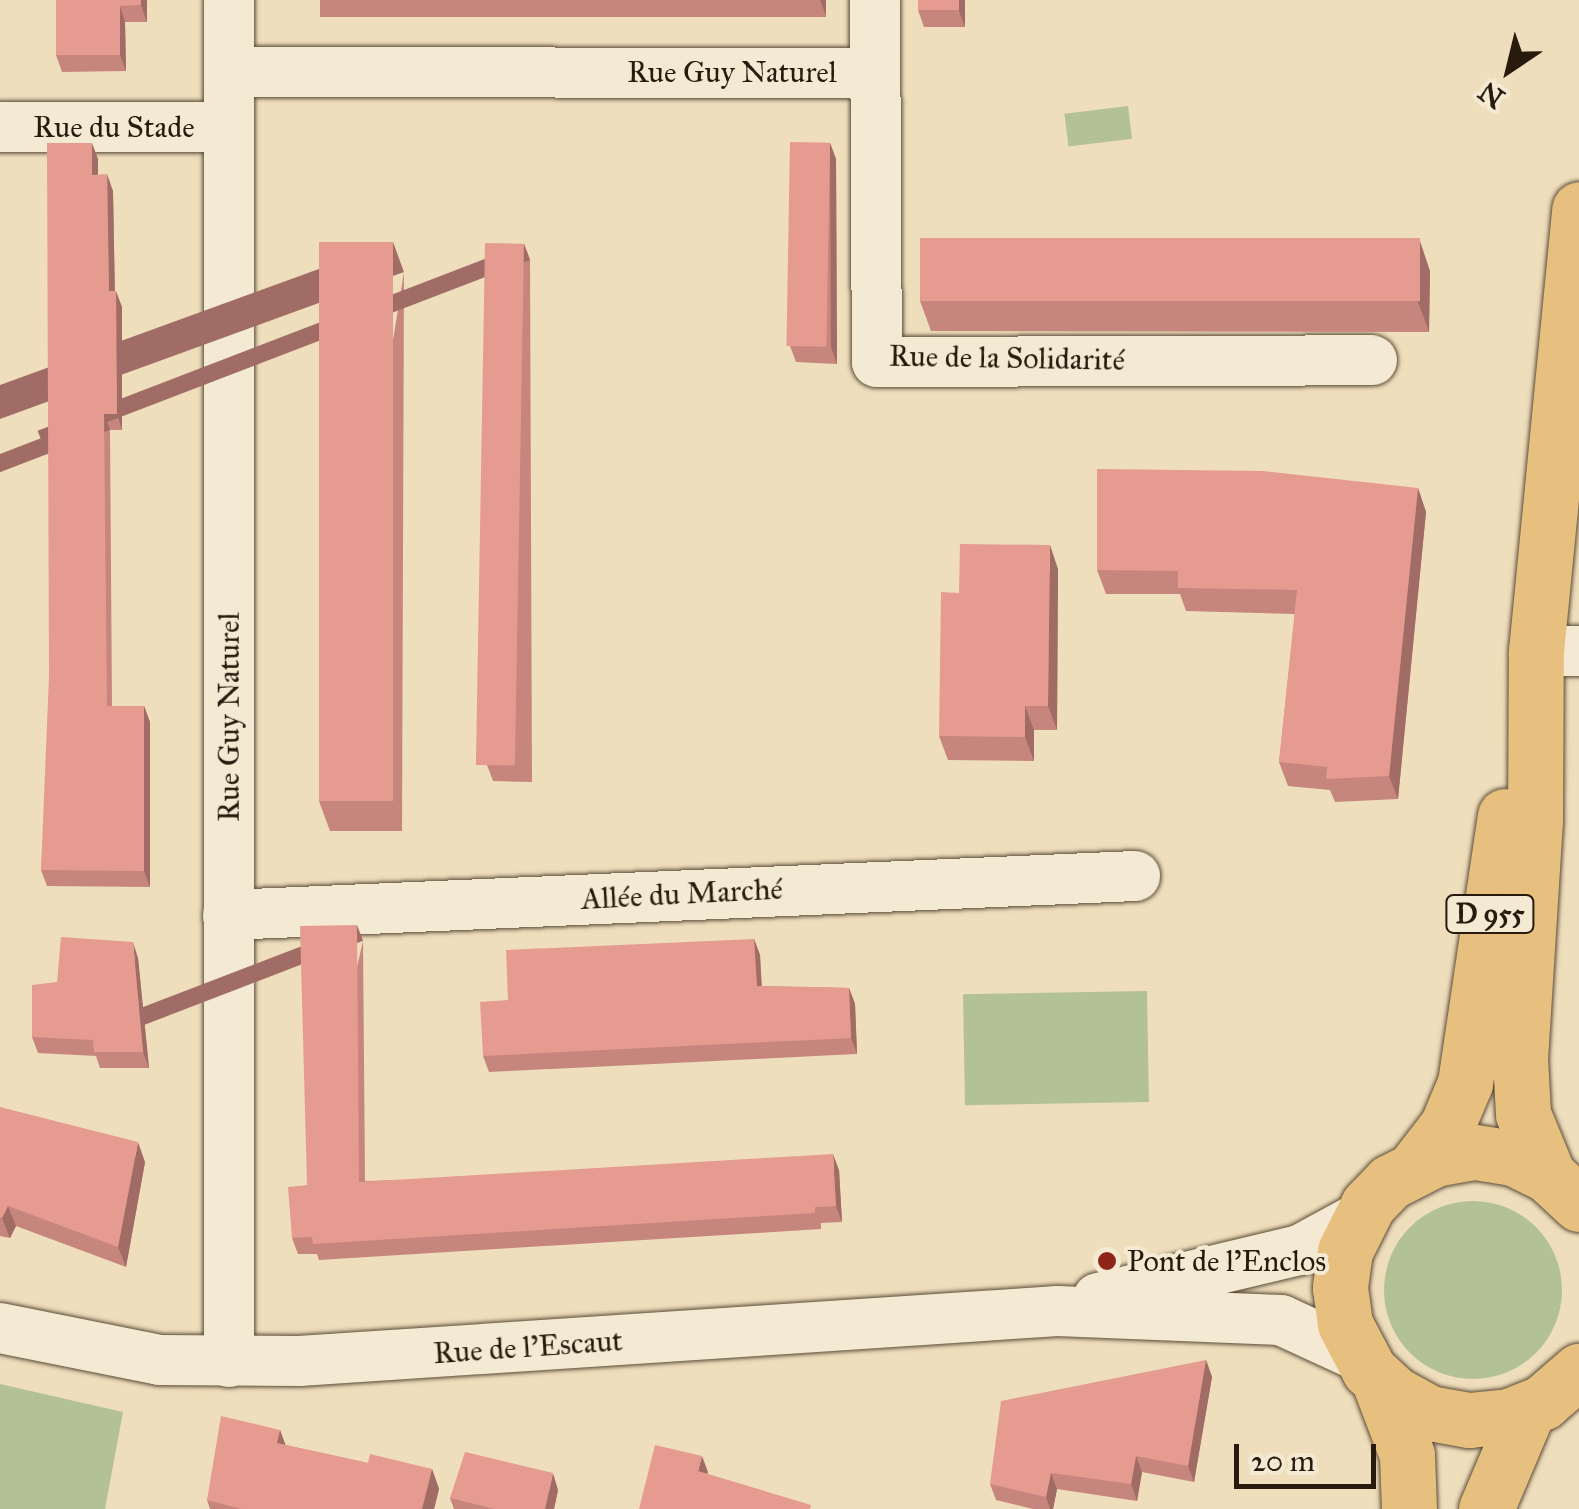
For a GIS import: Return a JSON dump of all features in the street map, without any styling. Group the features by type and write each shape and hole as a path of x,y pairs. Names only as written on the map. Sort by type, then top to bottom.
{"main road":[{"name":"D 955","path":"1564,1189 1528,1134 1520,1092 1536,820 1557,651 1579,210"},
{"name":"D 955","path":"1416,1166 1447,1126 1465,1084 1557,651"},
{"path":"1409,1509 1407,1455 1370,1369 1345,1324 1340,1288 1359,1218 1378,1193 1416,1166 1454,1154 1494,1154 1564,1189"},
{"path":"1370,1369 1411,1405 1449,1418 1489,1420 1528,1410 1579,1370"},
{"path":"1486,1509 1528,1410"}],"street":[{"name":"Rue Guy Naturel","path":"229,0 229,1362"},
{"name":"Rue de la Solidarité","path":"876,0 877,362 1372,360"},
{"name":"Rue Guy Naturel","path":"229,72 875,73"},
{"name":"Rue du Stade","path":"0,127 229,127"},
{"name":"Allée du Marché","path":"228,915 1135,876"},
{"name":"Rue de l'Escaut","path":"1058,1311 1160,1279 1300,1250 1359,1218"},
{"name":"Rue de l'Escaut","path":"0,1328 132,1356 229,1362 1058,1311 1281,1320 1370,1369"}],"green space":[{"path":"1128,106 1132,139 1068,147 1064,114"},
{"path":"1147,991 1149,1102 965,1105 963,994"},
{"path":"1473,1201 1507,1208 1536,1227 1555,1256 1562,1290 1555,1324 1536,1353 1507,1372 1473,1379 1439,1372 1410,1353 1391,1324 1384,1290 1391,1256 1410,1227 1439,1208"},
{"path":"0,1384 123,1412 105,1509 0,1509"}],"building":[{"path":"56,0 141,0 141,5 120,6 120,55 56,55"},
{"path":"918,0 959,0 959,10 918,10"},
{"path":"790,142 830,143 826,347 786,346"},
{"path":"47,143 92,143 92,175 107,174 109,291 116,291 117,414 104,414 107,706 144,706 144,871 41,870 49,676"},
{"path":"920,238 1420,238 1420,301 920,301"},
{"path":"319,242 393,242 393,801 319,801"},
{"path":"485,243 524,244 515,766 476,765"},
{"path":"1097,469 1263,471 1418,488 1389,776 1326,779 1327,767 1279,762 1297,590 1178,588 1178,571 1097,570"},
{"path":"960,544 1050,545 1048,706 1025,706 1025,737 939,736 941,592 959,593"},
{"path":"357,925 359,1182 833,1154 836,1206 815,1207 815,1213 313,1244 312,1237 292,1238 288,1187 307,1185 300,926"},
{"path":"61,937 133,942 143,1052 94,1052 93,1040 32,1037 32,985 57,982"},
{"path":"754,939 757,986 849,988 851,1038 483,1056 480,1002 508,1000 506,950"},
{"path":"0,1107 138,1142 118,1247 8,1206 0,1217"},
{"path":"1206,1360 1188,1466 1136,1456 1131,1484 1051,1473 1046,1497 990,1484 1001,1401"},
{"path":"221,1416 280,1430 277,1443 368,1463 370,1454 432,1469 422,1509 241,1509 207,1500"},
{"path":"655,1445 702,1456 698,1471 811,1505 810,1509 639,1509"},
{"path":"465,1452 553,1473 545,1509 495,1509 450,1498"}],"place":[{"name":"Pont de l'Enclos","path":"1107,1261"}]}
